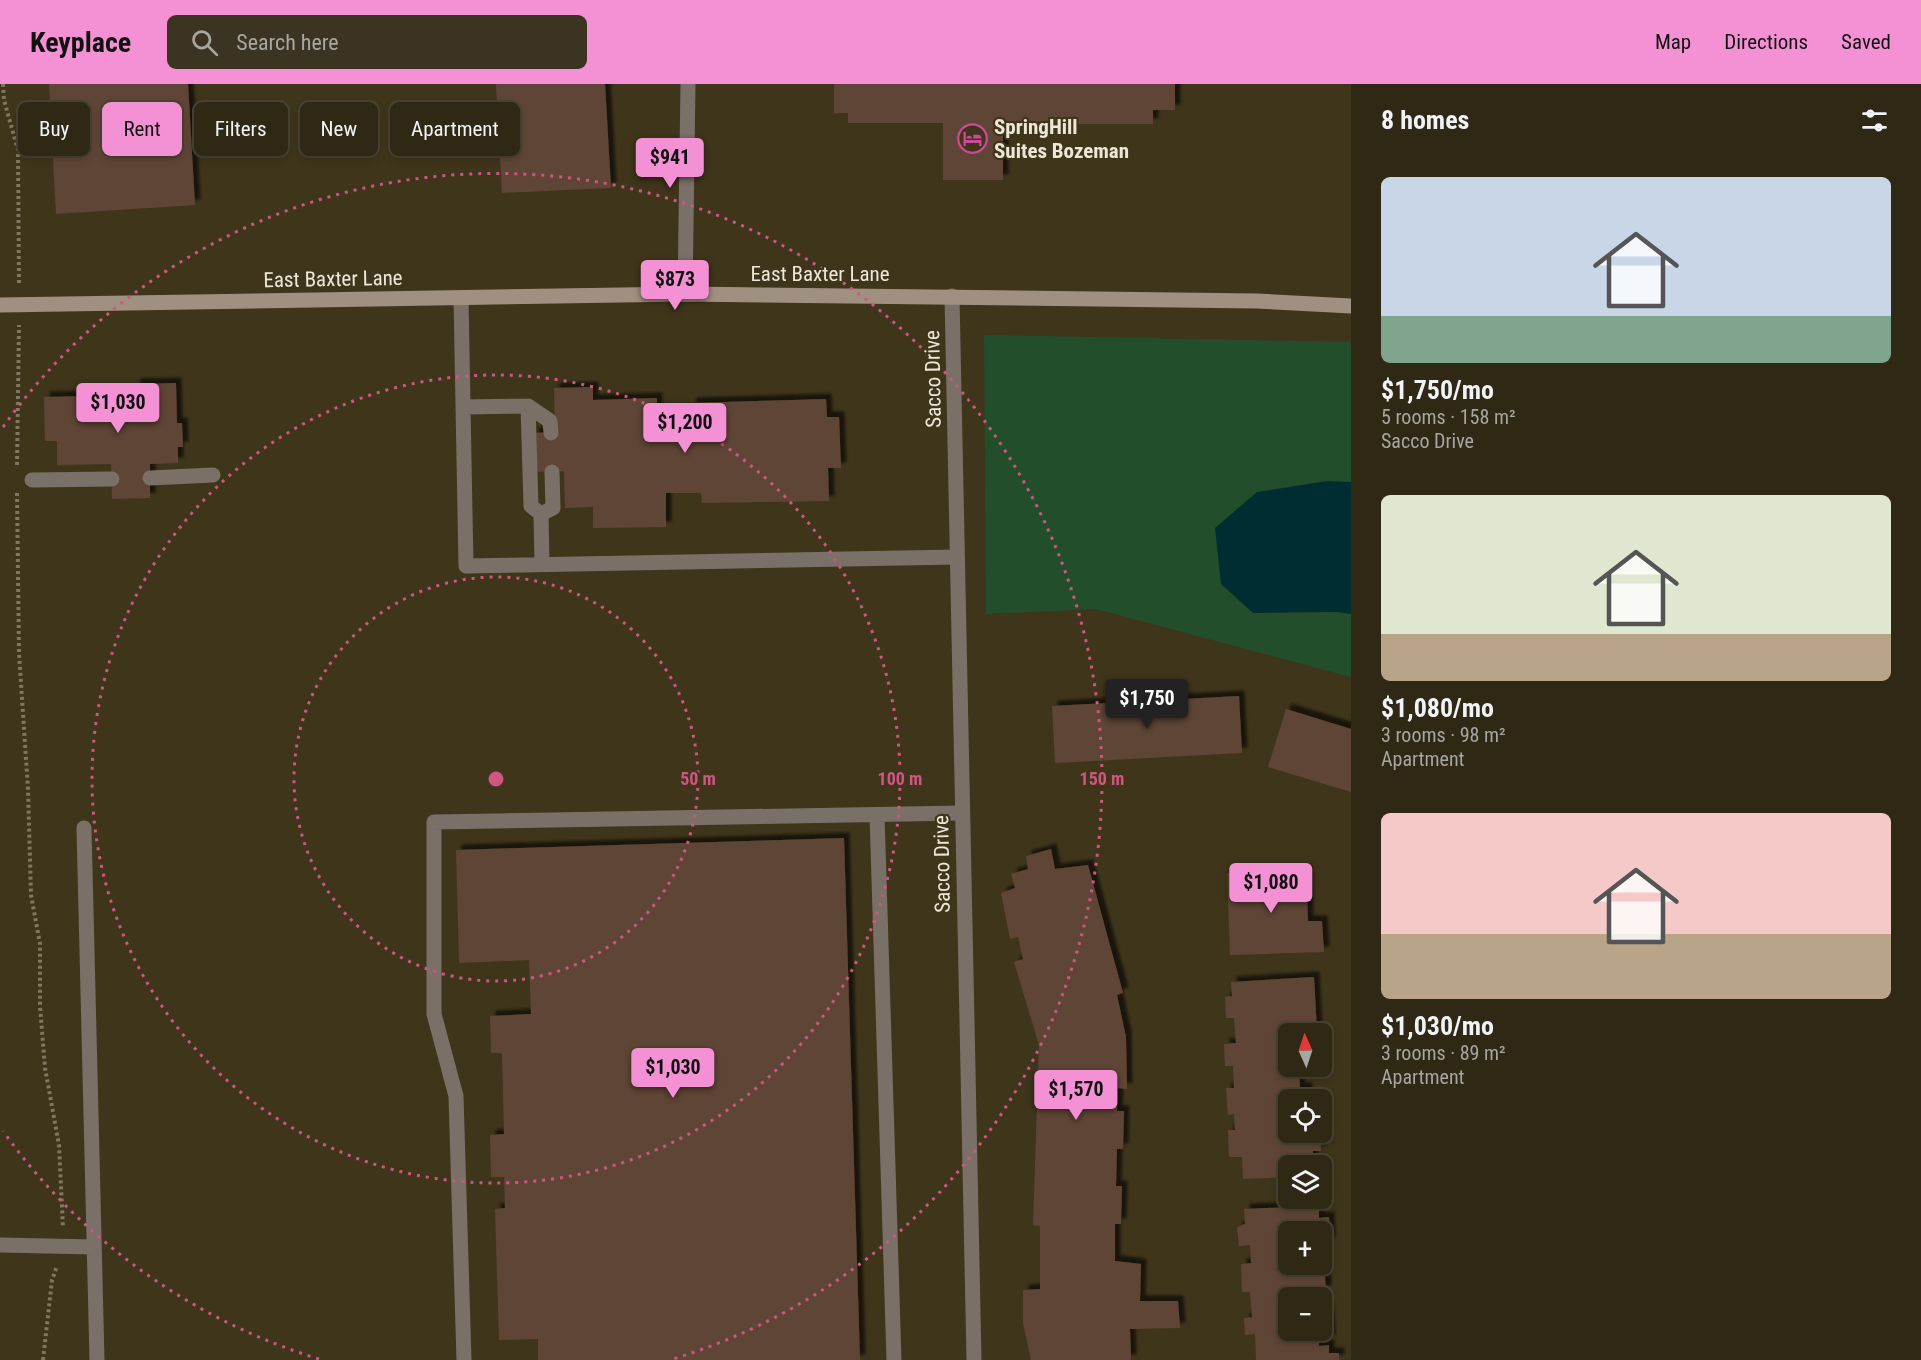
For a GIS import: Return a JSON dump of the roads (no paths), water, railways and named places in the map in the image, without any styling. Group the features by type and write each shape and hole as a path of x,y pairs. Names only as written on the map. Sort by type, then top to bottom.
{"main road":[{"name":"East Baxter Lane","path":"0,305 685,294 1257,301 1351,306"}],"street":[{"path":"685,294 688,84"},
{"name":"Sacco Drive","path":"952,296 974,1360"},
{"path":"461,298 466,566 957,557"},
{"path":"463,407 528,405 550,421 551,433"},
{"path":"528,405 531,506 541,514"},
{"path":"541,514 553,508 552,472"},
{"path":"150,478 213,476"},
{"path":"32,480 112,478"},
{"path":"541,514 542,564"},
{"path":"464,1360 456,1095 434,1014 434,822 962,813"},
{"path":"877,815 894,1360"},
{"path":"84,828 97,1360"},
{"path":"0,1245 94,1247"}],"water":[{"path":"1327,481 1351,482 1351,614 1337,612 1253,613 1221,584 1215,528 1257,492"}],"place":[{"name":"SpringHill Suites Bozeman","path":"973,139"}]}
